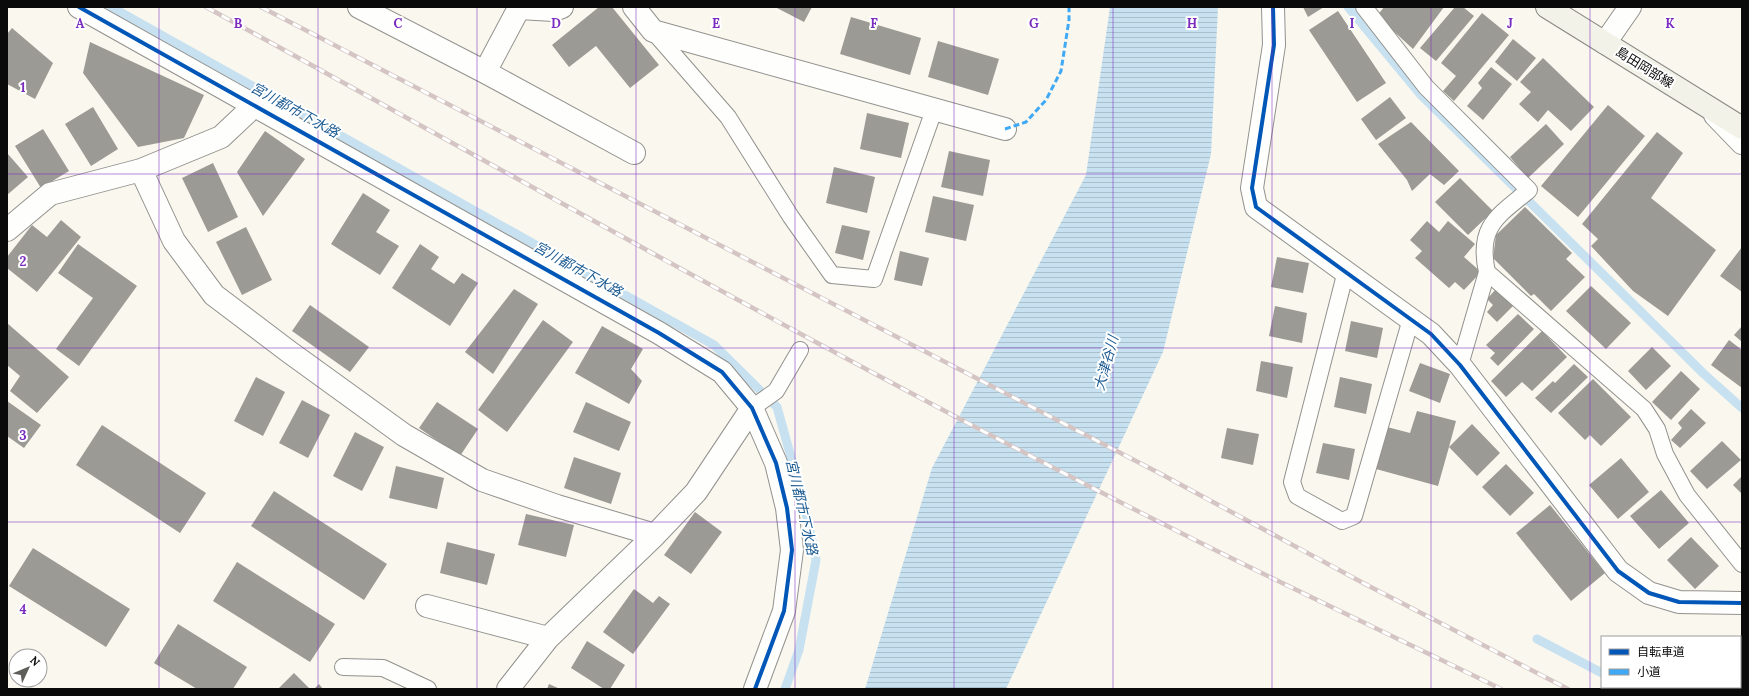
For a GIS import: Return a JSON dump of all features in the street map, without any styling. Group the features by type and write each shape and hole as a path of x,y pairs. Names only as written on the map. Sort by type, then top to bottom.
{"main road":[{"name":"島田岡部線","path":"1547,7 1742,128"}],"street":[{"path":"78,7 659,333 722,372 752,408 776,463 787,508 792,550 784,611 755,689"},
{"path":"359,7 485,72 634,153"},
{"path":"485,72 519,8 554,10 562,7"},
{"path":"634,7 653,31 1005,129"},
{"path":"1273,7 1274,45 1252,188 1256,207 1431,334 1460,365 1618,571 1649,593 1679,602 1742,603"},
{"path":"1605,43 1630,7"},
{"path":"7,230 50,194 141,170 221,137 255,105"},
{"path":"1705,105 1742,143"},
{"path":"141,170 174,241 214,295 404,435 482,480 557,506 654,535"},
{"path":"508,689 548,638 696,492 752,408"},
{"path":"426,606 548,638"}],"lane":[{"path":"1364,7 1426,87 1523,195 1494,220 1486,236 1484,259 1487,272 1460,365"},
{"path":"653,31 728,117 791,217 832,275 874,279 934,110"},
{"path":"1346,271 1292,482 1297,496 1342,521 1354,516 1411,319"},
{"path":"1487,272 1644,409 1657,429 1665,454 1687,495 1742,564"},
{"path":"752,408 776,391 800,350"},
{"path":"343,667 383,668 428,689"}],"water":[{"name":"大津谷川","path":"1110,7 1218,7 1211,154 1163,352 1006,689 865,689 932,468 1086,175"}],"building":[{"path":"599,7 612,7 659,65 630,88 596,46 569,67 552,45"},
{"path":"775,7 812,7 804,22"},
{"path":"1303,7 1324,7 1308,17"},
{"path":"1384,7 1444,7 1413,49 1377,16"},
{"path":"1455,7 1463,7 1474,16 1436,61 1420,48"},
{"path":"1338,11 1386,83 1357,102 1309,30"},
{"path":"1482,13 1509,35 1454,101 1443,91 1456,76 1441,63"},
{"path":"851,17 921,38 910,75 840,54"},
{"path":"12,28 53,63 35,99 7,84 7,34"},
{"path":"1513,39 1536,58 1517,81 1495,62"},
{"path":"938,41 999,59 988,95 928,77"},
{"path":"90,42 204,95 184,138 138,147 83,73"},
{"path":"1543,58 1594,107 1571,131 1548,110 1538,122 1519,104 1531,92 1520,82"},
{"path":"1491,67 1512,84 1483,120 1467,106 1482,88 1478,83"},
{"path":"1390,97 1406,118 1376,140 1361,119"},
{"path":"1608,105 1645,136 1578,217 1541,186"},
{"path":"93,107 118,149 91,166 65,124"},
{"path":"867,113 909,123 901,158 860,149"},
{"path":"1411,122 1459,171 1444,185 1430,174 1412,191 1407,180 1378,144"},
{"path":"1546,124 1564,144 1528,178 1510,157"},
{"path":"43,129 69,171 41,188 15,146"},
{"path":"265,131 305,159 263,216 237,172"},
{"path":"1657,132 1683,153 1651,198 1716,250 1668,316 1633,291 1591,246 1598,239 1582,224"},
{"path":"949,151 990,160 983,196 941,187"},
{"path":"7,153 28,177 7,195"},
{"path":"213,163 238,217 208,232 182,178"},
{"path":"834,167 875,177 867,213 826,203"},
{"path":"1460,178 1493,211 1468,235 1435,202"},
{"path":"363,193 390,210 376,232 399,246 380,275 331,244"},
{"path":"933,196 974,205 966,241 925,232"},
{"path":"1525,207 1572,253 1566,259 1585,277 1551,311 1534,294 1531,296 1493,258 1496,235"},
{"path":"61,220 81,237 37,292 7,268 7,257 32,225 47,237"},
{"path":"1427,221 1439,232 1448,221 1475,244 1464,257 1481,272 1464,290 1455,282 1449,288 1415,258 1422,251 1410,240"},
{"path":"842,225 870,231 863,260 835,253"},
{"path":"246,227 272,280 242,295 216,242"},
{"path":"78,244 137,286 79,366 56,349 93,298 58,273"},
{"path":"420,244 439,257 431,269 454,284 462,273 478,283 450,326 392,288"},
{"path":"1742,247 1742,292 1720,276"},
{"path":"900,251 929,258 922,286 894,280"},
{"path":"1277,257 1309,263 1303,293 1271,287"},
{"path":"1591,286 1631,323 1606,349 1566,311"},
{"path":"514,289 538,304 493,374 465,352"},
{"path":"1496,289 1513,306 1497,322 1487,312 1493,305 1487,299"},
{"path":"310,305 369,347 350,372 292,331"},
{"path":"1275,306 1307,313 1302,343 1269,336"},
{"path":"1518,314 1534,329 1498,366 1490,358 1495,353 1486,345"},
{"path":"543,320 573,342 507,432 478,410"},
{"path":"1351,321 1383,328 1377,358 1345,351"},
{"path":"7,323 69,377 37,413 10,391 20,376 7,365"},
{"path":"602,326 643,349 631,369 642,381 629,404 575,373"},
{"path":"1742,326 1742,342 1734,335"},
{"path":"1542,331 1567,357 1532,391 1522,382 1506,397 1491,381"},
{"path":"1729,340 1742,350 1742,388 1711,365"},
{"path":"1652,347 1671,366 1646,390 1628,371"},
{"path":"1261,361 1293,367 1287,398 1256,391"},
{"path":"1420,363 1450,374 1440,403 1409,391"},
{"path":"1574,364 1588,377 1551,413 1535,398 1553,381 1555,383"},
{"path":"1681,371 1700,389 1671,420 1652,402"},
{"path":"256,377 285,392 263,436 234,421"},
{"path":"1340,377 1372,384 1366,414 1334,407"},
{"path":"1593,379 1631,417 1601,446 1590,435 1585,440 1558,413"},
{"path":"302,400 330,415 308,458 279,443"},
{"path":"7,401 41,425 24,448 7,436"},
{"path":"437,402 478,429 460,456 419,428"},
{"path":"586,402 631,422 619,451 573,432"},
{"path":"1691,409 1706,423 1680,448 1671,440 1682,428 1678,423"},
{"path":"1417,411 1456,421 1438,486 1376,469 1387,427 1410,433"},
{"path":"1472,424 1500,453 1477,476 1449,447"},
{"path":"102,425 206,493 180,533 76,465"},
{"path":"1227,428 1259,434 1253,465 1221,458"},
{"path":"355,432 384,447 362,491 333,476"},
{"path":"1722,441 1741,460 1707,489 1690,471"},
{"path":"1323,443 1355,449 1349,480 1316,473"},
{"path":"574,457 621,473 611,504 564,488"},
{"path":"1621,458 1649,492 1618,519 1589,485"},
{"path":"1506,464 1534,493 1510,516 1482,487"},
{"path":"396,466 444,478 437,509 389,498"},
{"path":"1742,476 1742,494 1733,485"},
{"path":"1661,490 1689,523 1659,549 1630,516"},
{"path":"274,491 387,564 364,600 251,526"},
{"path":"1550,505 1605,573 1571,601 1516,533"},
{"path":"695,512 722,532 691,574 664,555"},
{"path":"526,514 574,525 566,557 518,545"},
{"path":"1691,537 1719,566 1695,589 1667,560"},
{"path":"447,542 495,554 487,585 440,573"},
{"path":"33,548 130,609 106,647 9,586"},
{"path":"237,562 335,624 310,662 213,601"},
{"path":"634,589 653,603 659,596 670,604 633,654 603,632"},
{"path":"178,624 247,667 233,689 197,689 154,663"},
{"path":"587,641 625,665 610,689 604,689 571,668"},
{"path":"294,673 310,689 278,689"},
{"path":"319,684 323,689 314,689"},
{"path":"549,684 560,689 547,689"}],"waterway":[{"name":"宮川都市下水路","path":"111,7 714,345 777,407 804,504 816,560 799,650 785,689"},
{"path":"1348,7 1420,94 1704,374 1742,408"},
{"path":"1537,639 1601,672"}],"railway":[{"path":"206,7 692,275 937,407 1183,534 1501,689"},
{"path":"261,7 1161,474 1365,584 1568,689"}],"marked path":[{"path":"1005,129 1026,122 1046,100 1061,71 1069,20 1069,7"}],"cycle path":[{"path":"79,7 659,333 722,372 752,408 776,463 787,508 792,550 784,611 755,689"},
{"path":"1273,7 1274,45 1252,188 1256,207 1431,334 1460,365 1618,571 1649,593 1679,602 1742,603"}]}
